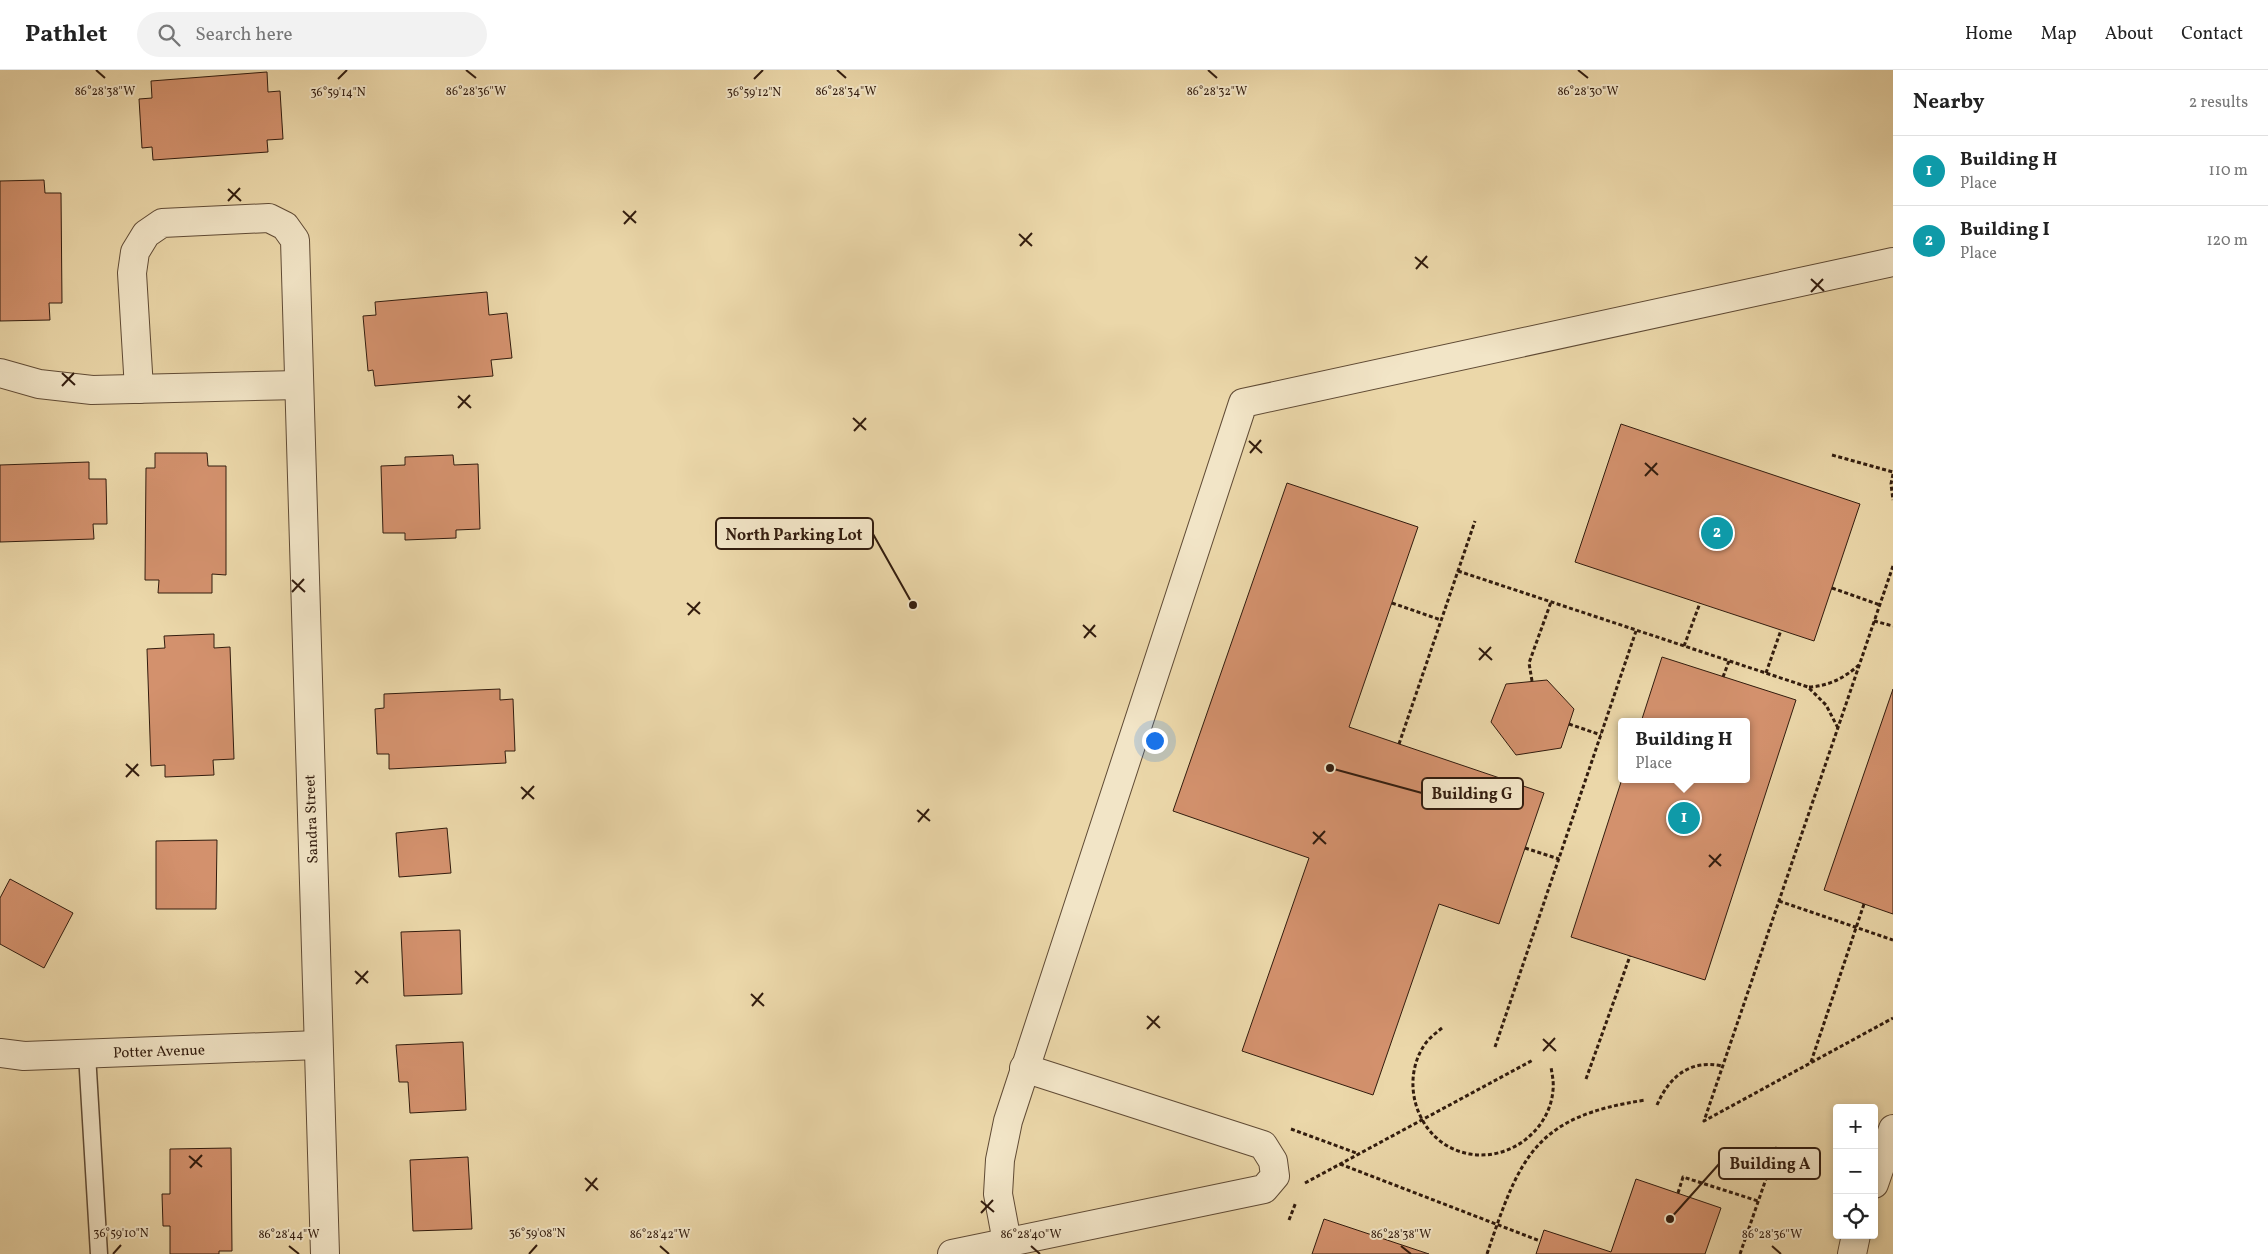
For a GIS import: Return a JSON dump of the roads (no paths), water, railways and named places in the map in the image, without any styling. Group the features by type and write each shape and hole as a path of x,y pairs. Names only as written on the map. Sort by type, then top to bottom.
{"street":[{"name":"Sandra Street","path":"139,388 132,273 136,252 146,234 162,223 269,218 285,226 295,240 325,1254"},
{"path":"1007,1242 998,1194 1000,1160 1008,1121 1243,403 1893,262"},
{"path":"0,373 39,384 92,390 299,385"},
{"name":"Potter Avenue","path":"0,1053 24,1056 318,1045"},
{"path":"952,1254 1264,1189 1275,1176 1273,1161 1263,1145 1024,1068"},
{"path":"1878,1172 1893,1129"},
{"path":"1852,1254 1855,1239"}],"lane":[{"path":"86,1054 99,1254"}],"place":[{"name":"Building I","path":"1717,533"},
{"name":"North Parking Lot","path":"913,605"},
{"name":"Building G","path":"1330,768"},
{"name":"Building H","path":"1684,818"},
{"name":"Building A","path":"1670,1219"}]}
